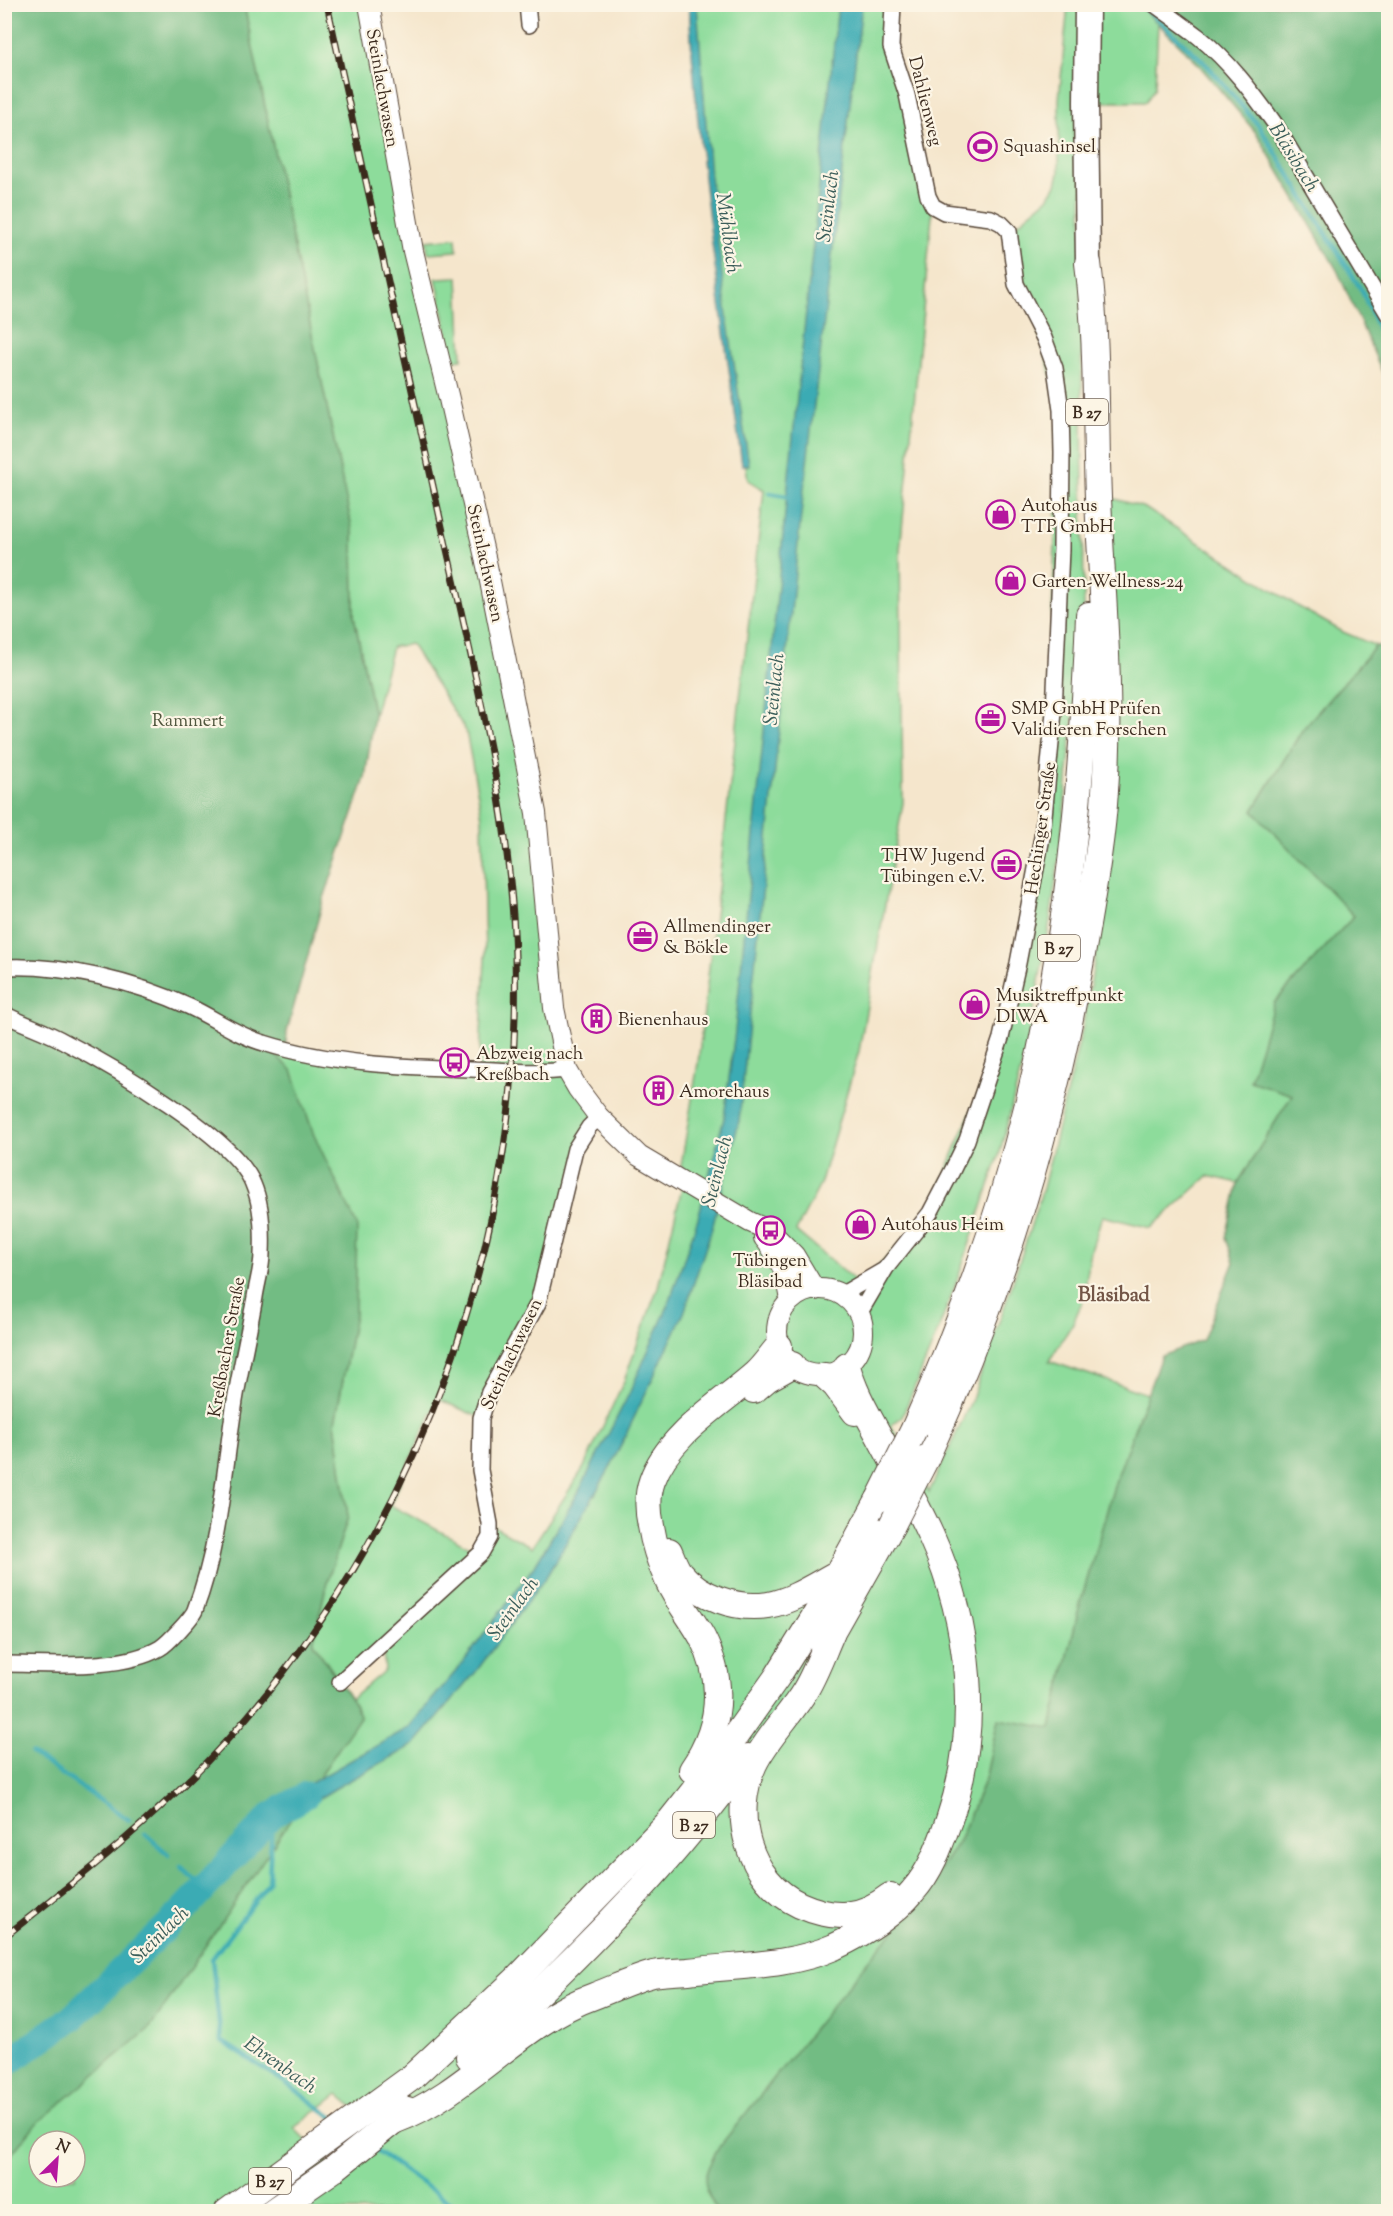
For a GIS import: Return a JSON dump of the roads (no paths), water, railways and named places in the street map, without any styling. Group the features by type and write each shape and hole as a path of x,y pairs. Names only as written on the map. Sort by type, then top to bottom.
{"highway":[{"name":"B 27","path":"227,2211 411,2078 484,2010 670,1821 777,1677 840,1572 914,1429 943,1364 971,1292 1009,1173 1029,1100 1066,906 1084,719 1088,644 1089,510 1085,307 1088,263"},
{"name":"B 27","path":"272,2211 334,2169 389,2126 535,1999 650,1879 735,1775 799,1685 831,1634 892,1525 926,1458 978,1338 1030,1183 1068,1031 1100,843 1105,794 1108,699 1098,511 1094,308 1088,263"},
{"path":"785,1356 767,1379 695,1438 675,1461 663,1487 658,1509 663,1537 679,1571 693,1584 722,1601 744,1606 767,1605 787,1599 840,1572"},
{"path":"620,1874 705,1752 715,1724 718,1696 715,1674 703,1638 669,1584 654,1542 648,1509 652,1482 666,1456 682,1436 757,1371 785,1356"},
{"path":"831,1634 806,1688 754,1763 743,1792 742,1822 750,1852 763,1876 785,1898 816,1912 845,1916 874,1908 903,1887 920,1862 940,1823 955,1776 961,1718 961,1675 949,1613 926,1548 888,1470 856,1413 836,1385 836,1371"},
{"path":"389,2126 436,2100 557,2013 589,1998 653,1974 790,1961 833,1947 860,1934 882,1919 912,1893 928,1870 942,1842 956,1799 967,1745 968,1678 957,1606 931,1537 861,1401 836,1371"}],"main road":[{"name":"B 27","path":"1087,4 1088,263"}],"street":[{"name":"Steinlachwasen","path":"369,4 413,251 484,555 536,813 554,1008 567,1070 599,1117 639,1156 743,1218 770,1231 794,1255 815,1290"},
{"path":"527,4 528,25"},
{"name":"Dahlienweg","path":"893,4 891,47 909,104 928,196 933,206"},
{"path":"1154,4 1201,38 1258,100 1275,124 1389,314"},
{"name":"Hechinger Straße","path":"859,1314 886,1268 930,1213 952,1172 966,1140 1001,1038 1042,837 1054,712 1061,549 1062,453 1055,368 1044,338 1016,284 1009,231 1001,223 991,219 954,214 933,206"},
{"path":"4,967 25,966 54,969 137,987 189,1006 262,1043 304,1052 350,1060 418,1067 526,1073 567,1070"},
{"name":"Kreßbacher Straße","path":"4,1014 27,1027 62,1040 113,1068 173,1107 230,1152 253,1182 261,1219 262,1257 228,1444 224,1492 194,1613 160,1648 122,1662 4,1664"},
{"name":"Steinlachwasen","path":"340,1682 481,1553 490,1537 490,1524 480,1470 481,1418 489,1392 538,1303 575,1149 589,1127 599,1117"},
{"name":"Steinlachwasen","path":"743,1218 769,1244 782,1263 788,1279 791,1300"},
{"name":"Hechinger Straße","path":"841,1295 886,1268"},
{"path":"815,1290 829,1290 841,1295 855,1306 863,1328 862,1342 857,1356 836,1371 807,1374 785,1356 778,1324 783,1311 791,1300 815,1290"}],"water":[{"path":"689,5 697,5 710,177 727,316 749,465 742,465 711,235 698,120"},
{"path":"838,5 862,5 802,505 739,1121 713,1225 684,1313 609,1470 548,1574 475,1673 414,1745 278,1823 272,1805 408,1728 462,1664 535,1565 578,1493 629,1394 668,1306 698,1218 724,1118 735,1031 786,503"}],"waterway":[{"name":"Bläsibach","path":"1141,4 1206,64 1259,126 1362,291 1388,352"},
{"name":"Mühlbach","path":"769,493 792,497"},
{"path":"31,1753 129,1820"},
{"name":"Steinlach","path":"4,2065 72,2018 183,1911 272,1815 306,1795"},
{"name":"Ehrenbach","path":"272,1815 269,1882 212,1959 221,2041 283,2081 339,2122"},
{"path":"145,1834 169,1855"},
{"path":"181,1866 203,1889"},
{"name":"Ehrenbach","path":"374,2149 466,2212"}],"railway":[{"path":"4,1937 63,1891 149,1818 228,1739 295,1656 355,1567 405,1473 446,1375 478,1273 500,1169 513,1063 515,956 507,850 479,693 327,4"}],"place":[{"name":"Squashinsel","path":"982,146"},
{"name":"Autohaus TTP GmbH","path":"1000,515"},
{"name":"Garten-Wellness-24","path":"1011,581"},
{"name":"SMP GmbH Prüfen Validieren Forschen","path":"990,718"},
{"name":"THW Jugend Tübingen e.V.","path":"1006,865"},
{"name":"Allmendinger & Bökle","path":"642,936"},
{"name":"Musiktreffpunkt DIWA","path":"975,1005"},
{"name":"Bienenhaus","path":"597,1019"},
{"name":"Abzweig nach Kreßbach","path":"455,1063"},
{"name":"Amorehaus","path":"658,1091"},
{"name":"Autohaus Heim","path":"860,1224"},
{"name":"Tübingen Bläsibad","path":"770,1231"}],"district":[{"name":"Bläsibad","path":"1114,1294"}],"park label":[{"name":"Rammert","path":"188,720"}]}
